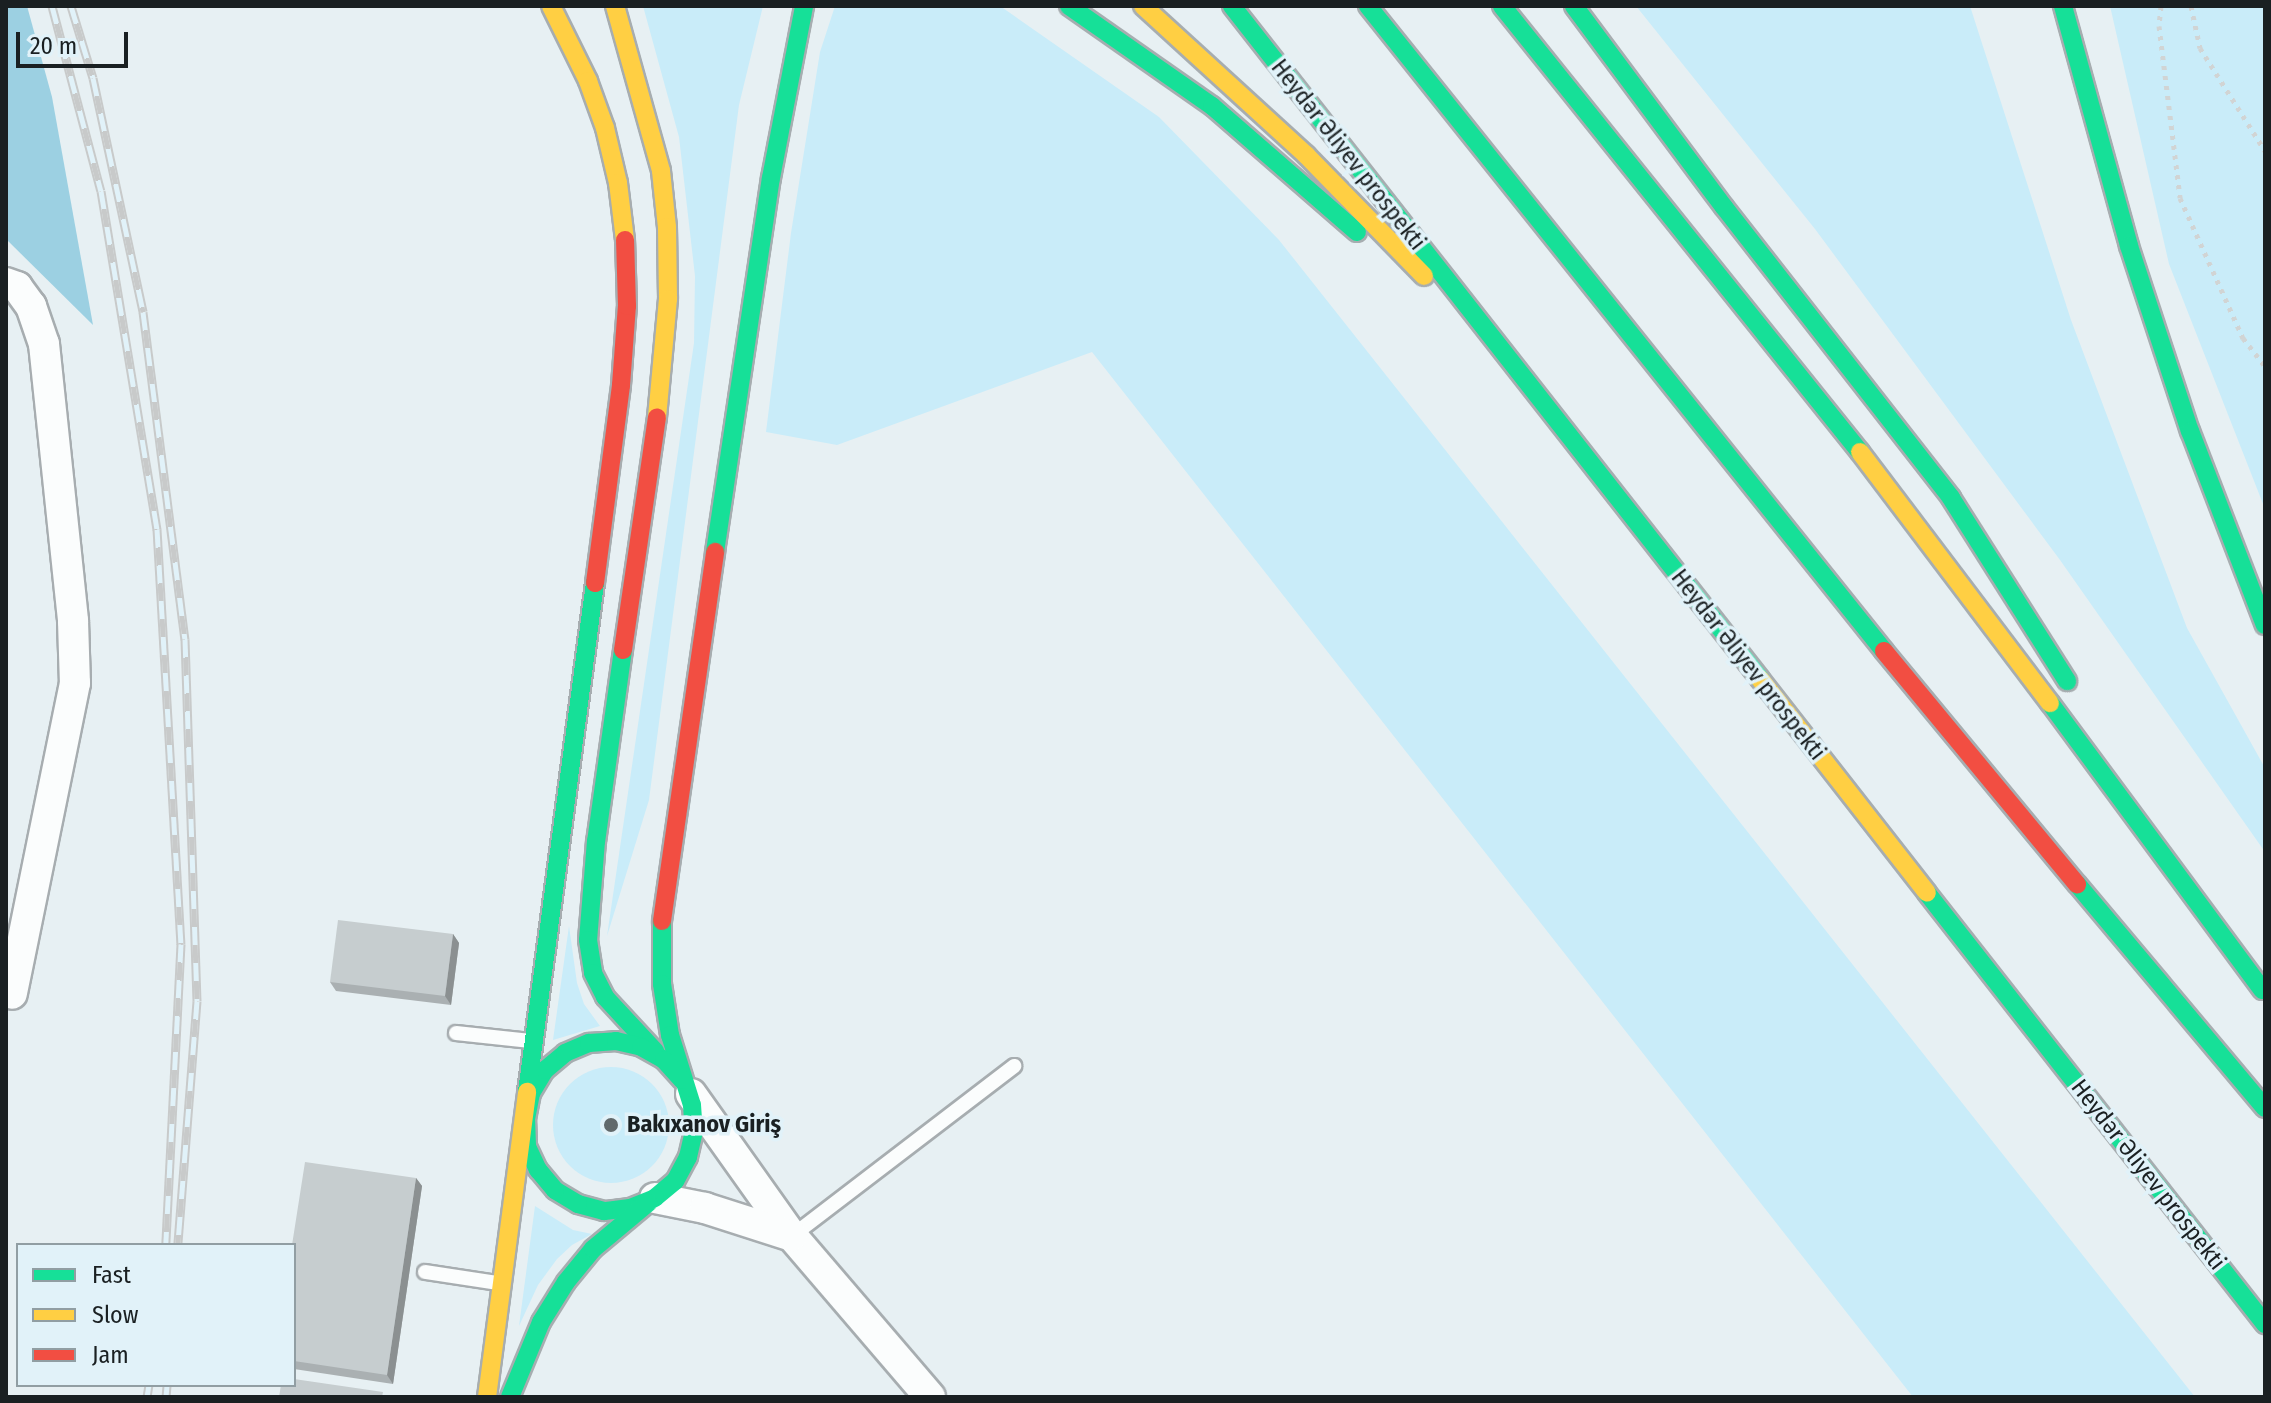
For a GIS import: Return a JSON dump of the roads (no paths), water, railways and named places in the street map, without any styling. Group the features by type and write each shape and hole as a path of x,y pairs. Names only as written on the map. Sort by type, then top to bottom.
{"main road":[{"path":"487,1397 621,385 627,306 625,236 618,183 605,128 588,81 551,6"},
{"path":"510,1397 541,1322 566,1282 593,1249 675,1181 691,1144 692,1105 673,1070 605,997 593,973 588,940 596,841 660,393 668,299 667,227 661,171 647,109 615,6"},
{"path":"673,1070 662,984 662,904 773,164 804,6"},
{"path":"1069,6 1212,106 1517,371"},
{"path":"1143,6 1306,155 1517,371"},
{"name":"Heydər Əliyev prospekti","path":"1232,6 2265,1324"},
{"path":"1368,6 1964,750 2265,1108"},
{"path":"1502,6 1924,532 2263,992"},
{"path":"1574,6 1724,207 1951,498 2077,697"},
{"path":"2063,6 2129,246 2185,417 2265,625"},
{"path":"2119,764 2263,992"},
{"path":"655,1198 630,1208 604,1211 578,1204 555,1190 532,1158 526,1119 531,1093 545,1070 565,1053 589,1043 616,1041 641,1047 673,1070"}],"street":[{"path":"6,283 17,287 31,306 44,344 73,621 75,683 12,994"},
{"path":"673,1070 792,1236 930,1397"},
{"path":"655,1198 705,1208 792,1236"}],"lane":[{"path":"456,1033 536,1042"},
{"path":"792,1236 1014,1066"},
{"path":"425,1272 502,1283"}],"railway":[{"path":"52,6 101,191 157,529 181,944 166,1243"},
{"path":"71,6 93,78 143,312 185,639 197,1001 178,1243"},
{"path":"147,1397 149,1387"},
{"path":"166,1397 167,1387"}],"place":[{"name":"Bakıxanov Giriş","path":"611,1125"}]}
